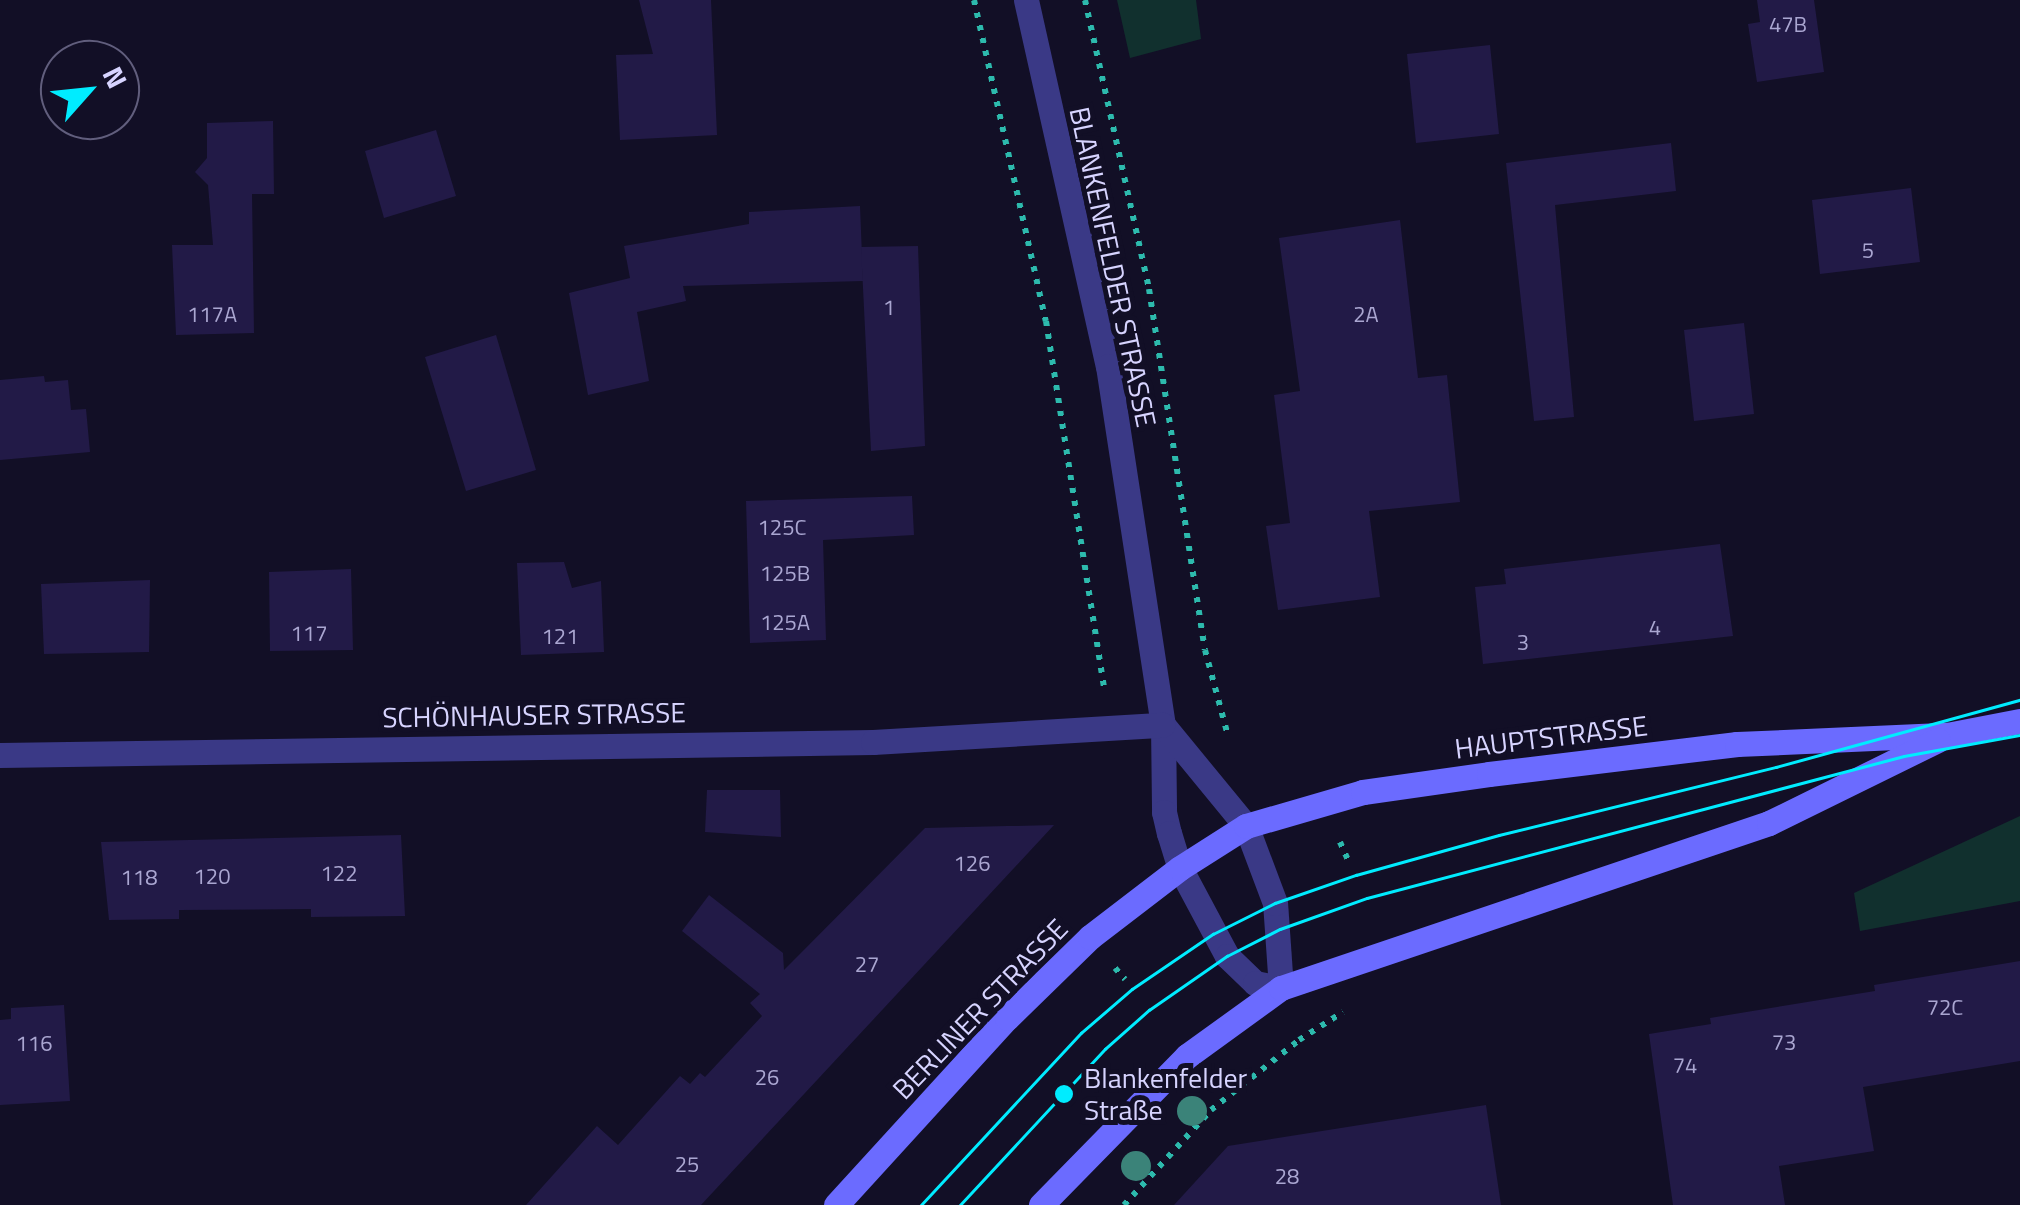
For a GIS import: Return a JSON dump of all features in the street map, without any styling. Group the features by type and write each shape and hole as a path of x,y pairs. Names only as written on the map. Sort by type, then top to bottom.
{"main road":[{"name":"HAUPTSTRASSE","path":"1180,868 1246,826 1363,792 1737,744 1947,735 2020,721"},
{"name":"HAUPTSTRASSE","path":"1281,988 1769,822 1947,735"},
{"name":"BERLINER STRASSE","path":"836,1205 1007,1018 1090,937 1180,868"},
{"path":"1041,1205 1187,1056 1281,988"}],"street":[{"name":"BLANKENFELDER STRASSE","path":"1026,0 1108,366 1162,725 1164,812 1180,868 1227,956 1255,983 1281,988"},
{"name":"SCHÖNHAUSER STRASSE","path":"0,755 873,742 1162,725"},
{"path":"1162,725 1246,826 1275,904 1281,988"}],"path":[{"path":"974,0 1046,322 1096,644"},
{"path":"1086,0 1149,289 1202,631"},
{"path":"1340,842 1349,862"},
{"path":"1124,1205 1210,1110 1299,1040 1347,1010"}],"green space":[{"path":"1117,0 1196,0 1201,39 1130,58"},
{"path":"2020,816 2020,901 1860,931 1854,893"}],"building":[{"path":"639,0 711,0 717,135 620,140 616,55 653,54"},
{"path":"1757,0 1814,0 1824,72 1757,82 1748,24 1760,22"},
{"path":"1490,45 1499,134 1416,143 1407,54"},
{"path":"273,121 274,194 252,194 254,333 176,335 172,245 213,245 208,185 195,172 207,158 207,123"},
{"path":"436,130 456,196 384,218 365,151"},
{"path":"1671,143 1676,191 1555,205 1574,417 1534,421 1506,163"},
{"path":"1911,188 1920,262 1820,274 1812,200"},
{"path":"860,206 863,281 683,286 686,301 637,312 649,381 588,395 569,293 630,278 624,246 749,224 749,212"},
{"path":"1400,220 1418,378 1447,375 1460,502 1369,511 1380,597 1278,610 1266,526 1290,523 1274,395 1300,391 1279,238"},
{"path":"918,246 925,446 871,451 861,247"},
{"path":"1744,323 1754,414 1694,421 1684,330"},
{"path":"496,335 536,470 466,491 425,357"},
{"path":"44,376 45,382 68,380 71,410 86,409 90,452 0,460 0,380"},
{"path":"912,496 914,535 823,540 826,640 750,643 746,501"},
{"path":"1720,544 1733,636 1483,664 1475,587 1506,584 1504,569"},
{"path":"564,562 572,588 601,581 604,652 521,655 517,563"},
{"path":"351,569 353,650 270,651 269,572"},
{"path":"150,580 149,652 44,654 41,584"},
{"path":"707,790 780,790 781,837 705,832"},
{"path":"1054,825 701,1205 526,1205 597,1126 618,1145 680,1076 690,1084 700,1073 705,1077 762,1016 750,1003 760,994 682,931 709,895 783,953 784,970 925,828"},
{"path":"401,835 405,916 311,917 311,909 179,910 179,919 109,920 101,842"},
{"path":"2020,961 2020,1061 1863,1087 1874,1151 1779,1166 1785,1205 1673,1205 1649,1034 1711,1024 1710,1018 1875,991 1874,985"},
{"path":"64,1005 70,1101 0,1105 0,1020 11,1019 11,1008"},
{"path":"1486,1105 1501,1205 1174,1205 1228,1146"}],"tram line":[{"path":"921,1205 1081,1033 1132,989 1213,934 1275,903 1356,875 1499,835 1776,767 2020,700"},
{"path":"960,1205 1105,1049 1149,1010 1227,956 1280,929 1367,898 1904,756 2020,735"}],"place":[{"name":"Blankenfelder Straße","path":"1064,1094"}]}
